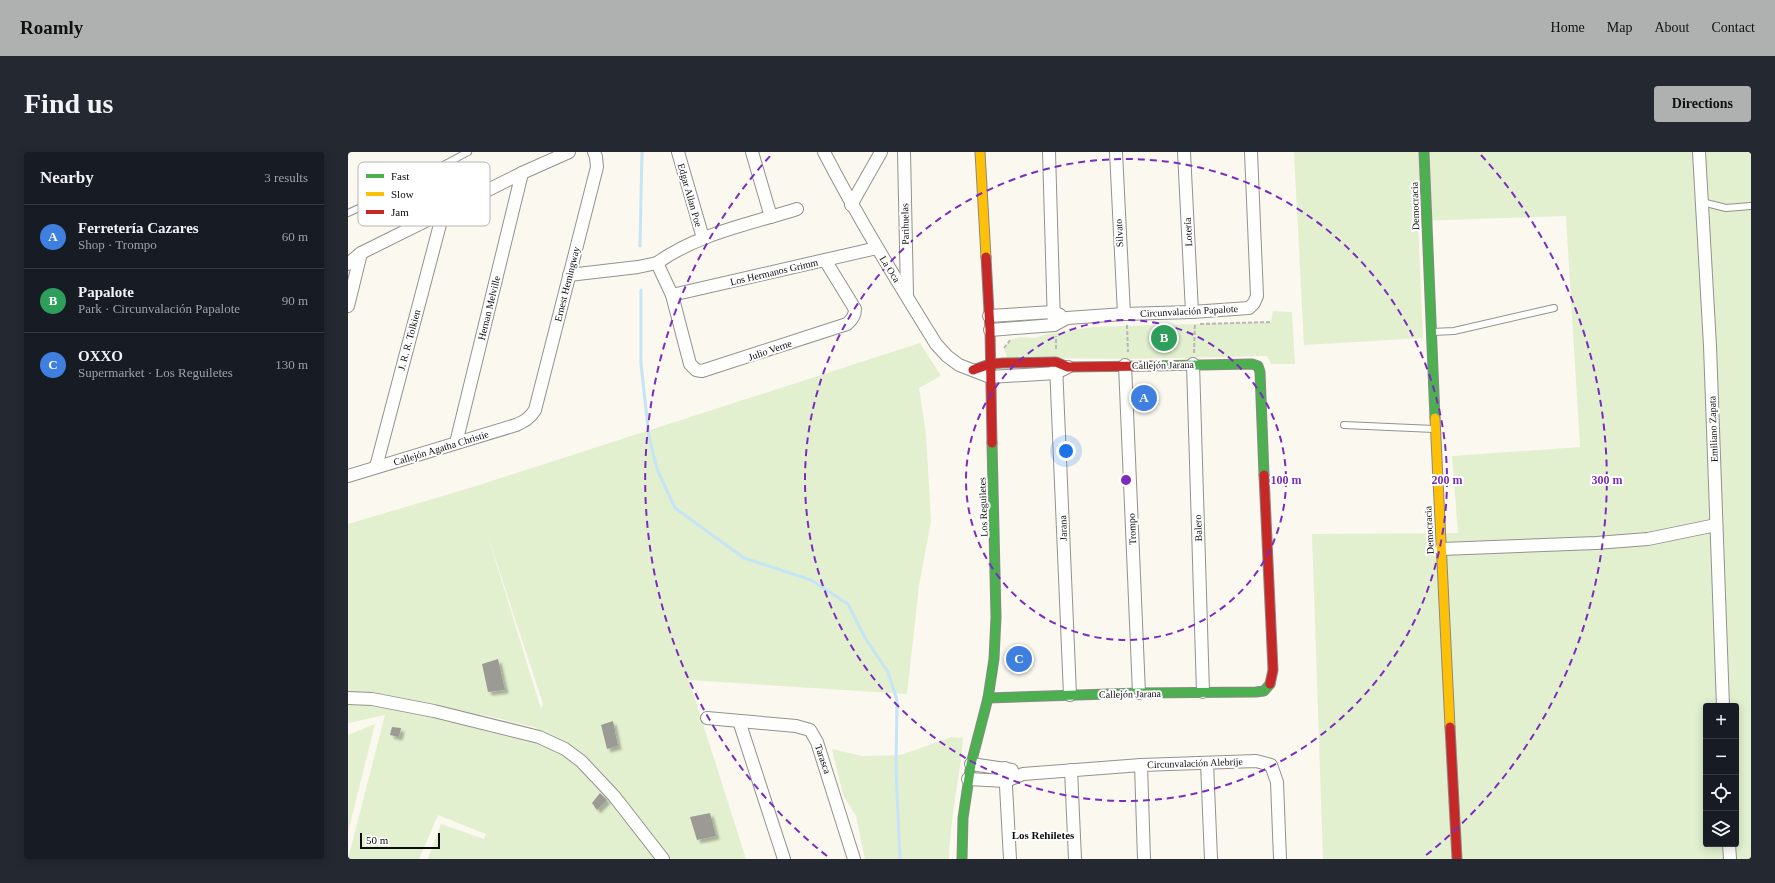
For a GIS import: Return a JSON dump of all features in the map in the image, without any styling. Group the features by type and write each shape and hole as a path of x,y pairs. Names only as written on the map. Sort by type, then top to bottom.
{"street":[{"path":"490,189 569,152"},
{"name":"Ernest Hemingway","path":"532,416 535,410 597,167 594,152"},
{"name":"Edgar Allan Poe","path":"678,152 702,238"},
{"path":"752,152 772,217"},
{"name":"La Oca","path":"824,152 851,205 936,344 947,356 959,365 990,377"},
{"path":"851,205 881,152"},
{"name":"Parihuelas","path":"904,152 907,295"},
{"name":"Los Reguiletes","path":"962,859 962,818 968,779 988,698 994,659 996,617 990,330 980,152"},
{"path":"990,330 1054,325 1049,152"},
{"name":"Silvato","path":"1116,152 1124,314"},
{"name":"Lotería","path":"1184,152 1193,318"},
{"name":"Circunvalación Papalote","path":"1054,325 1067,318 1124,314 1193,318 1249,308 1254,303 1257,296 1251,152"},
{"name":"Democracia","path":"1424,152 1435,429 1457,859"},
{"name":"Emiliano Zapata","path":"1699,152 1710,346 1723,703"},
{"name":"Hernan Melville","path":"456,443 522,173"},
{"path":"569,275 638,267 657,263 679,248 702,238 796,209"},
{"path":"348,264 361,253 416,226"},
{"name":"J. R. R. Tolkien","path":"376,467 440,226"},
{"name":"Los Hermanos Grimm","path":"672,296 877,248"},
{"path":"348,306 361,253"},
{"name":"Julio Verne","path":"672,296 690,364 696,370 709,370 847,324 852,320 855,315 855,309 825,260"},
{"path":"657,263 672,296"},
{"path":"989,316 1053,312"},
{"name":"Circunvalación Papalote","path":"1053,312 1067,318"},
{"path":"972,370 990,364"},
{"name":"Callejón Jarana","path":"988,698 1139,693 1256,692 1264,691 1270,686 1273,679 1260,372 1258,366 1252,364 1193,364 1056,367 990,364"},
{"name":"Balero","path":"1193,364 1203,692"},
{"name":"Trompo","path":"1125,365 1139,693"},
{"name":"Callejón Jarana","path":"990,377 1056,367"},
{"name":"Jarana","path":"1056,367 1070,695"},
{"name":"Callejón Agatha Christie","path":"348,476 516,425 526,421 532,416"},
{"path":"1441,549 1596,543 1648,539 1716,525"},
{"path":"348,698 372,699 434,711 539,737 565,749 581,761 614,796 663,859"},
{"name":"Tarasca","path":"707,718 796,726 810,730 817,742 854,859"},
{"path":"738,721 784,859"},
{"name":"Circunvalación Alebrije","path":"1006,781 1023,774 1141,765 1256,761 1271,765 1277,782 1280,859"},
{"path":"1206,763 1211,859"},
{"name":"Circunvalación Alebrije","path":"972,764 1005,768 1023,774"},
{"path":"1141,765 1144,859"},
{"path":"1005,768 1010,859"},
{"path":"1071,770 1075,859"},
{"path":"968,779 1006,781"},
{"path":"1729,847 1730,859"}],"lane":[{"path":"449,162 468,152"},
{"path":"1702,202 1726,208 1751,206"},
{"path":"348,213 358,208"},
{"path":"1431,332 1461,329 1554,308"},
{"path":"1344,425 1435,429"}],"path":[{"path":"1124,314 1127,326 1129,359 1125,365"},
{"path":"1193,318 1271,322"},
{"path":"1188,324 1193,318"},
{"path":"1193,318 1193,364"},
{"path":"1054,325 1056,332 1056,367"},
{"path":"1005,353 1004,348 1007,343 1016,338"}],"green space":[{"path":"1294,152 1751,152 1751,859 1323,859 1312,534 1458,533 1452,456 1580,447 1566,216 1418,221 1423,338 1304,345"},
{"path":"1273,311 1292,312 1295,364 1271,364 1267,356 1125,359 1007,358 1004,348 1012,339 1021,337 1034,338 1047,334 1093,327 1271,322"},
{"path":"920,343 941,376 919,388 926,434 931,521 919,585 907,694 689,680 746,859 428,859 441,824 484,839 486,834 438,815 419,859 348,859 385,715 348,723 348,524 473,487","holes":["486,530 543,704 541,709","480,714 537,728 534,742 485,731"]},
{"path":"375,724 348,832 348,735"},
{"path":"951,737 963,738 951,828 949,859 865,859 856,816 843,795 832,749 862,756 901,755"}],"building":[{"path":"498,659 505,690 488,692 482,664"},
{"path":"613,721 618,746 607,749 601,725"},
{"path":"392,727 401,728 399,737 390,735"},
{"path":"600,793 607,800 597,810 592,803"},
{"path":"710,813 716,836 697,840 690,817"}],"waterway":[{"path":"640,246 642,152"},
{"path":"641,290 641,364 649,437 657,469 675,508 744,558 811,580 848,604 865,638 888,672 897,700 896,769 900,859"}],"traffic: fast":[{"path":"1424,152 1435,418"},
{"path":"1150,366 1252,364 1258,366 1260,372 1264,475"},
{"path":"962,859 963,818 971,764 988,698 994,659 996,617 992,443"},
{"path":"988,698 1139,693 1256,692 1264,691 1270,684"}],"traffic: slow":[{"path":"980,152 986,257"},
{"path":"1435,418 1450,727"}],"traffic: jam":[{"path":"986,257 990,330 992,443"},
{"path":"973,370 990,364 1003,363 1056,362 1068,367 1150,366"},
{"path":"1264,475 1273,670 1270,684"},
{"path":"1450,727 1457,859"}],"place":[{"name":"Papalote","path":"1164,338"},
{"name":"Ferretería Cazares","path":"1144,398"},
{"name":"OXXO","path":"1019,659"}],"district":[{"name":"Los Rehiletes","path":"1043,835"}]}
